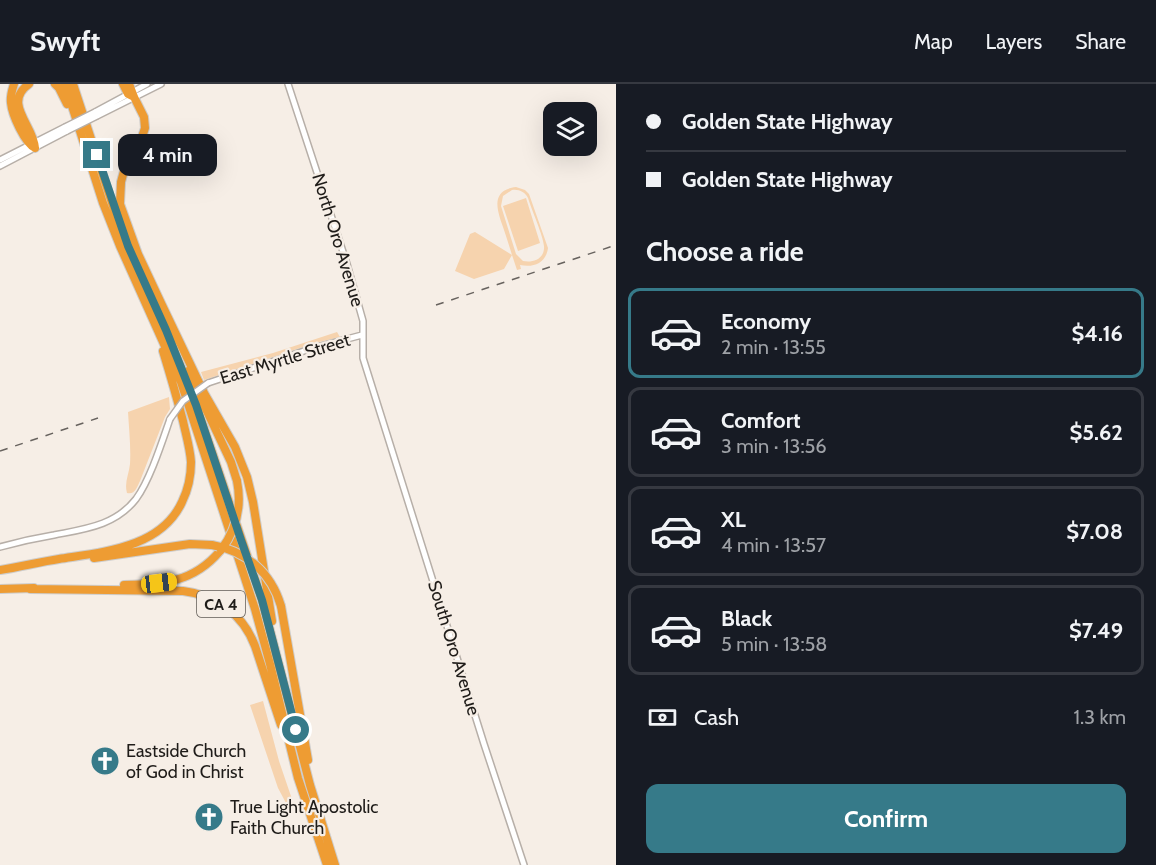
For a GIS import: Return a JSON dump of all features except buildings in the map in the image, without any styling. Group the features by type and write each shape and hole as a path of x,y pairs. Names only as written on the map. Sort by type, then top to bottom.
{"highway":[{"path":"14,84 11,96 12,112 33,145"},
{"path":"29,84 21,93 18,105 33,145"},
{"path":"55,84 62,93 78,132 84,140"},
{"path":"65,84 103,202 120,246 181,382 255,609 298,778 327,865"},
{"path":"73,84 124,237 166,330 196,405 262,600 307,774 335,865"},
{"path":"79,84 86,112 84,118"},
{"path":"123,84 131,92 144,117 145,128 124,171 120,204 160,303 204,393 235,447 247,477 275,636 273,640"},
{"path":"9,568 136,543 150,537 164,526 180,506 190,479 191,463 157,329"},
{"path":"30,589 137,585 173,581 195,573 210,562 230,536 237,518 239,500 231,462 184,363 173,347"},
{"name":"CA 4","path":"0,570 190,544 212,545 234,551 253,563 271,583 281,606 308,760 325,834"},
{"name":"CA 4","path":"0,590 183,591 203,595 225,606 242,622 253,640 298,778"}],"street":[{"path":"0,160 96,114 147,84"},
{"path":"131,92 161,84"},
{"name":"North Oro Avenue","path":"288,84 347,264 363,321 363,358 386,431"},
{"path":"0,166 33,145"},
{"name":"East Myrtle Street","path":"0,547 92,527 120,514 143,487 170,419 183,401 208,383 313,348 362,335"},
{"name":"South Oro Avenue","path":"386,431 524,865"}],"shaded area":[{"path":"516,187 529,194 548,248 542,261 530,266 520,265 521,269 517,270 497,202 502,192","holes":["512,190 519,191 528,198 542,236 543,254 534,261 523,261 516,254 501,206 503,196"]},
{"path":"526,198 540,243 518,251 503,206"},
{"path":"475,232 512,255 504,269 474,279 455,271 470,234"},
{"path":"337,332 340,337 315,343 204,380 201,372 273,353"},
{"path":"169,397 170,409 137,488 134,492 127,493 126,482 130,458 128,412"},
{"path":"263,701 279,761 295,808 284,812 286,803 278,788 250,705"}],"railway":[{"path":"436,305 616,245"},
{"path":"0,451 98,418"}],"place":[{"name":"Eastside Church of God in Christ","path":"105,761"},
{"name":"True Light Apostolic Faith Church","path":"209,817"}],"route":[{"path":"97,155 128,246 166,330 196,405 262,600 296,730"}]}
